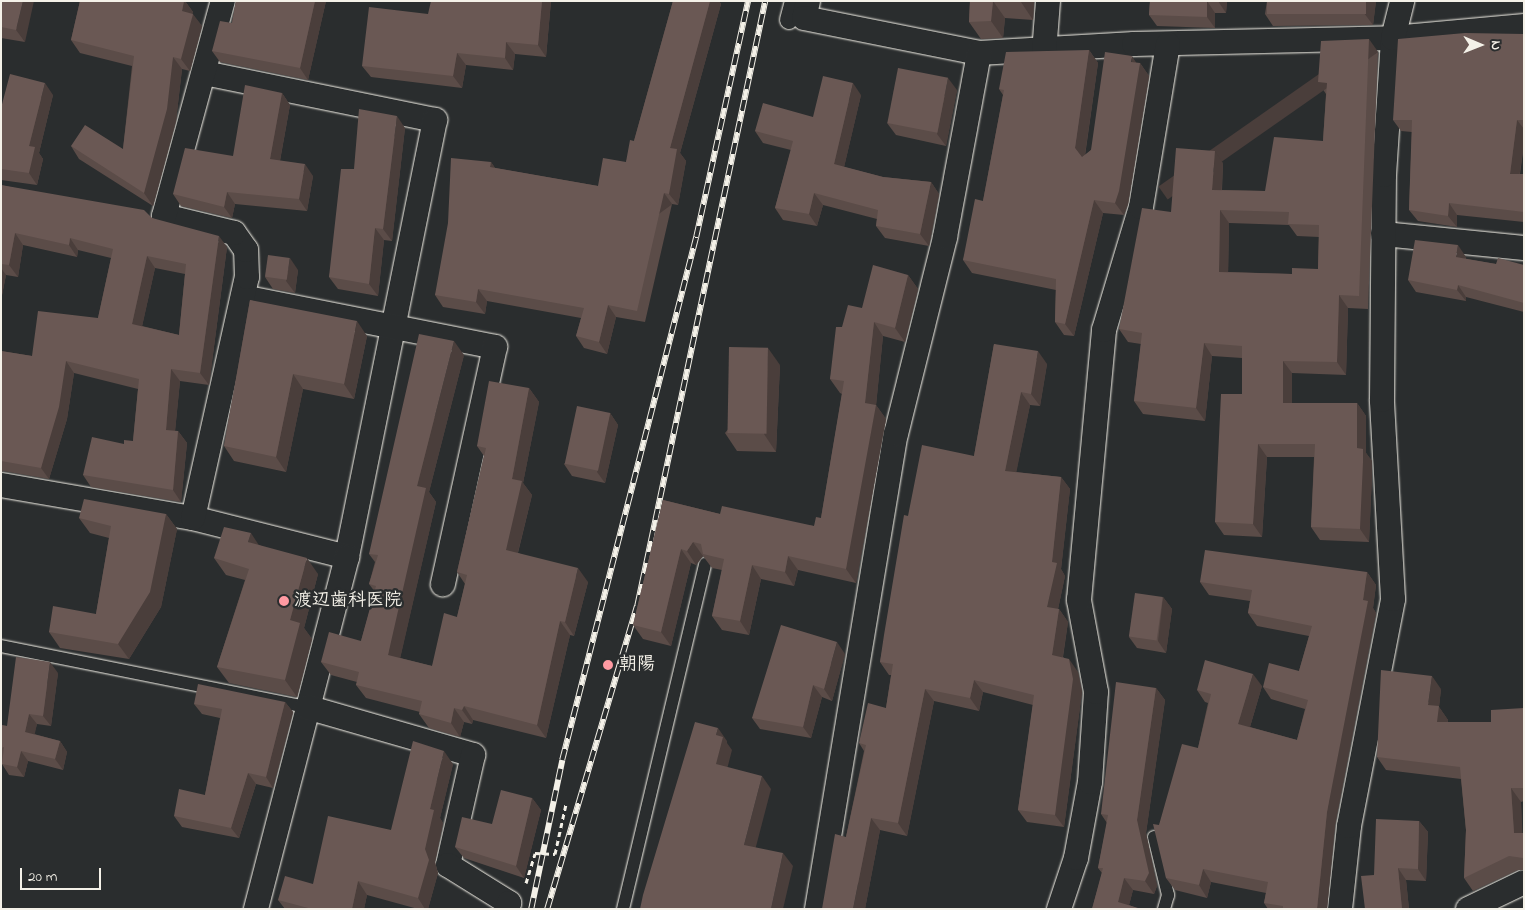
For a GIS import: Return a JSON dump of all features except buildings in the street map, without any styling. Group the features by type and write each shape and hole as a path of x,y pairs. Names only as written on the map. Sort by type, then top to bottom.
{"street":[{"path":"192,518 243,297 246,250 234,233 159,215 204,73 223,1"},
{"path":"789,20 794,1"},
{"path":"808,1 804,18 980,53 1108,52 1168,44 1393,38 1524,26"},
{"path":"1044,52 1048,1"},
{"path":"1340,909 1349,826 1394,599 1382,400 1383,234 1393,38 1402,1"},
{"path":"1059,909 1076,858 1090,782 1096,692 1079,600 1104,330 1141,207 1168,44"},
{"path":"817,909 896,434 945,237 980,53"},
{"path":"204,73 435,120 347,556 256,909"},
{"path":"1383,234 1524,248"},
{"path":"243,297 495,347 443,584"},
{"path":"1,485 192,518 347,556"},
{"path":"307,707 473,755 448,866 508,906"},
{"path":"1468,909 1524,882"}],"lane":[{"path":"623,909 705,564"},
{"path":"1,646 307,707"},
{"path":"1154,837 1168,895 1164,909"}],"path":[{"path":"508,906 521,899 535,852 555,854 566,804"}],"railway":[{"path":"531,909 562,760 696,237 748,1"},
{"path":"547,909 637,606 765,1"}],"place":[{"name":"渡辺歯科医院","path":"284,601"},
{"name":"朝陽","path":"608,665"}]}
